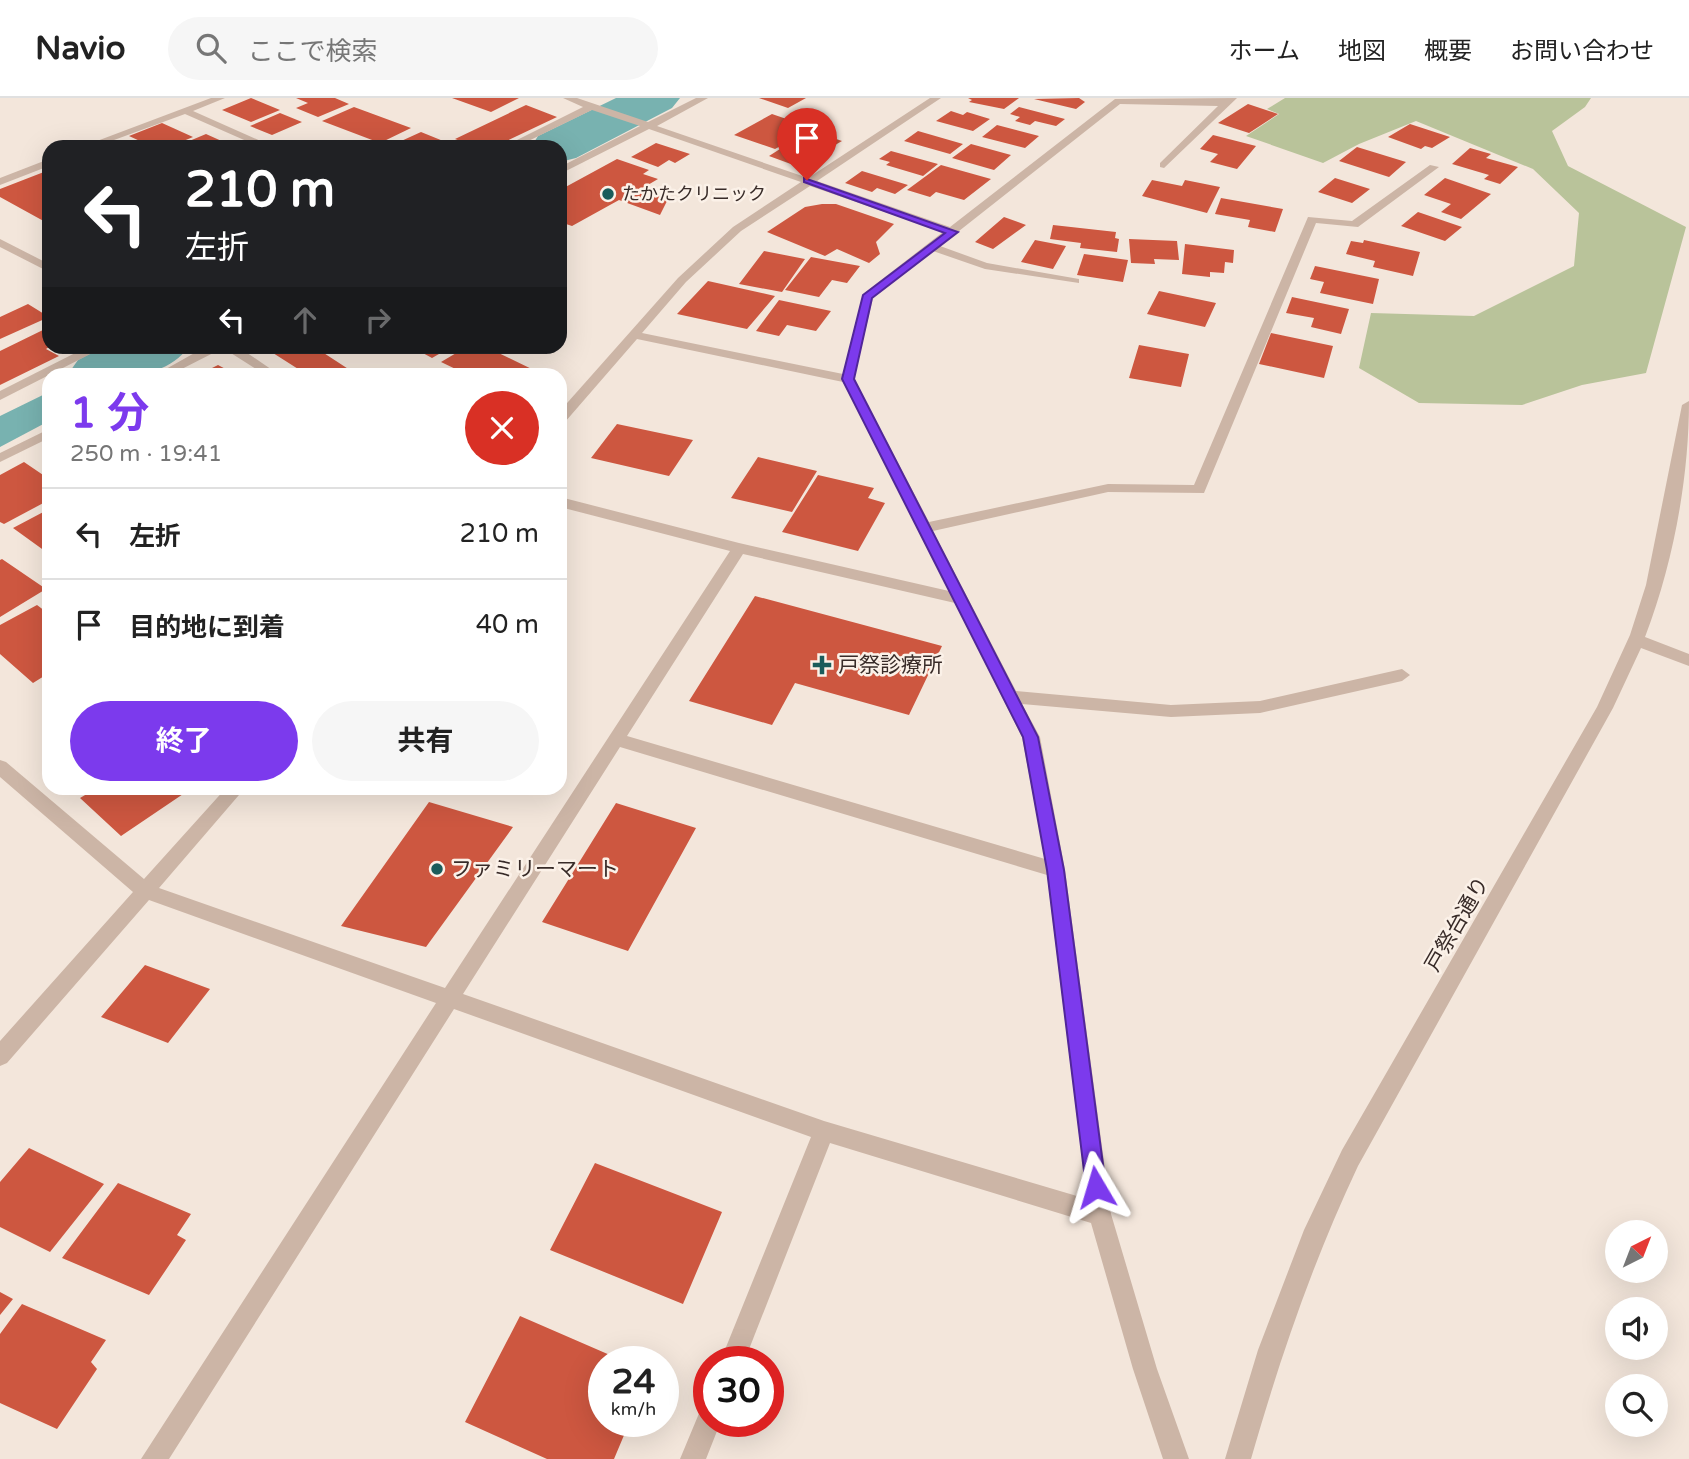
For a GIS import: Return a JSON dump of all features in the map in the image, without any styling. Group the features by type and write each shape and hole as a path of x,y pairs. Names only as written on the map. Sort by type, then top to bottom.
{"street":[{"path":"104,140 219,98"},
{"path":"568,98 953,232"},
{"path":"567,167 704,98"},
{"path":"567,411 682,279 737,229 807,180 936,98"},
{"path":"1176,1459 1145,1369 1100,1214 1056,870 1031,737 848,379 867,297 953,232 1115,99 1229,101"},
{"path":"1164,165 1229,101"},
{"path":"523,140 595,107"},
{"path":"183,110 253,140"},
{"path":"0,182 42,165"},
{"path":"924,528 1108,488 1199,490 1312,219 1354,225 1434,167"},
{"path":"0,242 42,265"},
{"path":"933,247 985,266 1075,281"},
{"path":"633,335 848,379"},
{"path":"56,368 84,354"},
{"path":"175,368 203,354"},
{"path":"241,354 263,368"},
{"path":"0,396 42,375"},
{"name":"戸祭台通り","path":"1238,1459 1270,1350 1312,1238 1350,1158 1605,708 1636,640 1659,566 1689,405"},
{"path":"0,458 42,439"},
{"path":"567,504 960,600"},
{"path":"154,1459 739,548"},
{"path":"1636,640 1689,660"},
{"path":"1011,697 1171,710 1261,707 1402,675"},
{"path":"616,739 1056,870"},
{"path":"0,767 145,891 824,1130 1100,1214"},
{"path":"0,1056 230,795"},
{"path":"738,1346 824,1130"},
{"path":"693,1459 702,1437"}],"green space":[{"path":"1285,98 1591,98 1585,107 1552,131 1568,166 1686,227 1646,373 1582,385 1522,405 1419,403 1359,368 1371,313 1474,316 1574,266 1579,213 1533,169 1416,121 1359,144 1323,163 1246,136 1279,114 1267,109"}],"water":[{"path":"637,98 679,98 646,115 620,106"},
{"path":"593,119 619,129 567,155 567,140 551,140"},
{"path":"125,354 152,354 166,362 153,368 96,368"},
{"path":"42,395 42,425 0,447 0,416"}],"building":[{"path":"251,98 280,110 251,122 222,110"},
{"path":"296,98 335,98 349,104 318,117 296,108 308,103"},
{"path":"452,98 519,98 491,112"},
{"path":"759,98 806,98 788,108"},
{"path":"968,98 1019,98 1004,109 969,102 972,100"},
{"path":"1079,98 1085,102 1076,109 1034,99"},
{"path":"1248,104 1278,114 1249,133 1218,123"},
{"path":"526,105 557,117 509,140 455,139"},
{"path":"354,107 411,128 386,140 372,140 322,121"},
{"path":"1019,107 1065,119 1056,126 1035,121 1030,125 1015,121 1020,117 1010,114"},
{"path":"951,111 963,115 967,112 990,119 973,131 936,121"},
{"path":"280,113 302,122 272,135 250,126"},
{"path":"772,114 798,123 784,131 799,136 775,149 734,135"},
{"path":"162,123 193,137 186,140 138,140 129,136"},
{"path":"1410,124 1450,137 1432,148 1425,146 1421,149 1388,137"},
{"path":"997,125 1039,136 1025,148 982,137"},
{"path":"918,131 963,144 950,154 904,141"},
{"path":"421,132 441,140 403,140"},
{"path":"819,133 842,141 823,152 795,143"},
{"path":"206,134 219,140 192,140"},
{"path":"1213,135 1256,146 1237,169 1210,162 1218,154 1200,149"},
{"path":"656,143 690,154 675,163 669,160 658,167 631,157"},
{"path":"971,144 1011,155 994,170 952,158"},
{"path":"796,147 819,155 799,167 769,156 780,149 787,152"},
{"path":"1357,147 1406,162 1389,177 1339,161"},
{"path":"1470,148 1491,154 1486,158 1518,167 1500,184 1484,179 1489,175 1452,164"},
{"path":"891,151 938,164 923,176 886,165 890,162 879,159"},
{"name":"たかたクリニック","path":"617,159 649,170 643,174 658,179 641,189 668,199 660,215 619,200 572,226 567,224 567,186"},
{"path":"941,165 991,179 964,200 936,192 930,197 907,190"},
{"path":"862,171 908,185 895,194 877,188 872,192 845,183"},
{"path":"42,173 42,220 0,197 0,189"},
{"path":"1335,178 1370,189 1352,203 1318,192"},
{"path":"1445,178 1491,194 1461,219 1441,212 1451,204 1424,195"},
{"path":"1152,180 1182,186 1185,180 1220,187 1207,213 1142,196"},
{"path":"1221,198 1283,209 1275,232 1248,227 1250,220 1215,214"},
{"path":"836,204 894,224 876,242 880,254 869,263 837,249 825,256 767,232 805,207"},
{"path":"1418,212 1462,227 1445,241 1401,226"},
{"path":"1004,217 1026,225 993,249 975,242"},
{"path":"1053,225 1116,232 1115,238 1119,239 1117,252 1080,248 1081,243 1050,239"},
{"path":"1129,239 1177,241 1179,260 1154,259 1155,264 1131,263"},
{"path":"1035,240 1066,246 1053,269 1021,262"},
{"path":"1364,240 1420,252 1413,276 1373,267 1375,261 1346,254 1351,241 1363,243"},
{"path":"1185,244 1234,250 1233,263 1225,262 1224,273 1210,272 1210,277 1182,274"},
{"path":"764,251 805,259 782,292 739,284"},
{"path":"1084,254 1128,260 1123,282 1077,275"},
{"path":"811,257 860,266 847,283 832,280 819,297 785,290"},
{"path":"1315,266 1379,279 1373,304 1320,293 1324,282 1310,279"},
{"path":"708,281 775,296 747,329 677,314"},
{"path":"1159,291 1216,303 1205,327 1147,314"},
{"path":"1292,297 1349,309 1341,334 1311,327 1314,318 1286,313"},
{"path":"779,300 831,311 816,331 787,325 779,336 756,331"},
{"path":"28,304 42,313 42,320 0,339 0,317"},
{"path":"42,330 42,354 59,356 0,385 0,351"},
{"path":"1271,333 1333,346 1324,378 1259,364"},
{"path":"1139,345 1189,354 1181,387 1129,378"},
{"path":"275,354 325,354 347,368 297,368"},
{"path":"454,354 501,354 530,368 454,368 441,362"},
{"path":"617,424 693,440 669,476 591,458"},
{"path":"758,457 817,471 792,512 731,498"},
{"path":"24,462 42,474 42,504 4,524 0,522 0,475"},
{"path":"818,475 874,488 868,498 885,503 858,551 782,532"},
{"path":"42,513 42,549 13,528"},
{"path":"0,560 42,586 42,591 0,617"},
{"name":"戸祭診療所","path":"755,596 942,646 909,715 795,683 772,725 689,701"},
{"path":"37,605 42,609 42,677 33,683 0,654 0,625"},
{"path":"85,795 182,795 121,836 80,798"},
{"path":"429,802 513,827 426,947 341,926"},
{"path":"616,803 696,828 628,951 542,922"},
{"path":"145,965 210,989 168,1043 101,1017"},
{"path":"29,1148 104,1184 50,1252 0,1227 0,1182"},
{"path":"595,1163 722,1212 683,1304 550,1250"},
{"path":"118,1183 191,1214 177,1235 186,1240 149,1295 62,1258"},
{"path":"0,1292 13,1299 0,1315"},
{"path":"22,1304 106,1340 91,1362 97,1369 57,1429 0,1403 0,1334"},
{"path":"520,1316 589,1346 588,1437 623,1437 614,1459 547,1459 465,1422"}],"waterway":[{"path":"567,142 655,98"},
{"path":"113,368 141,354"}],"place":[{"name":"たかたクリニック","path":"608,194"},
{"name":"戸祭診療所","path":"822,665"},
{"name":"ファミリーマート","path":"437,869"}],"route":[{"path":"807,180 953,232 867,297 848,379 1031,737 1056,870 1096,1187"}]}
